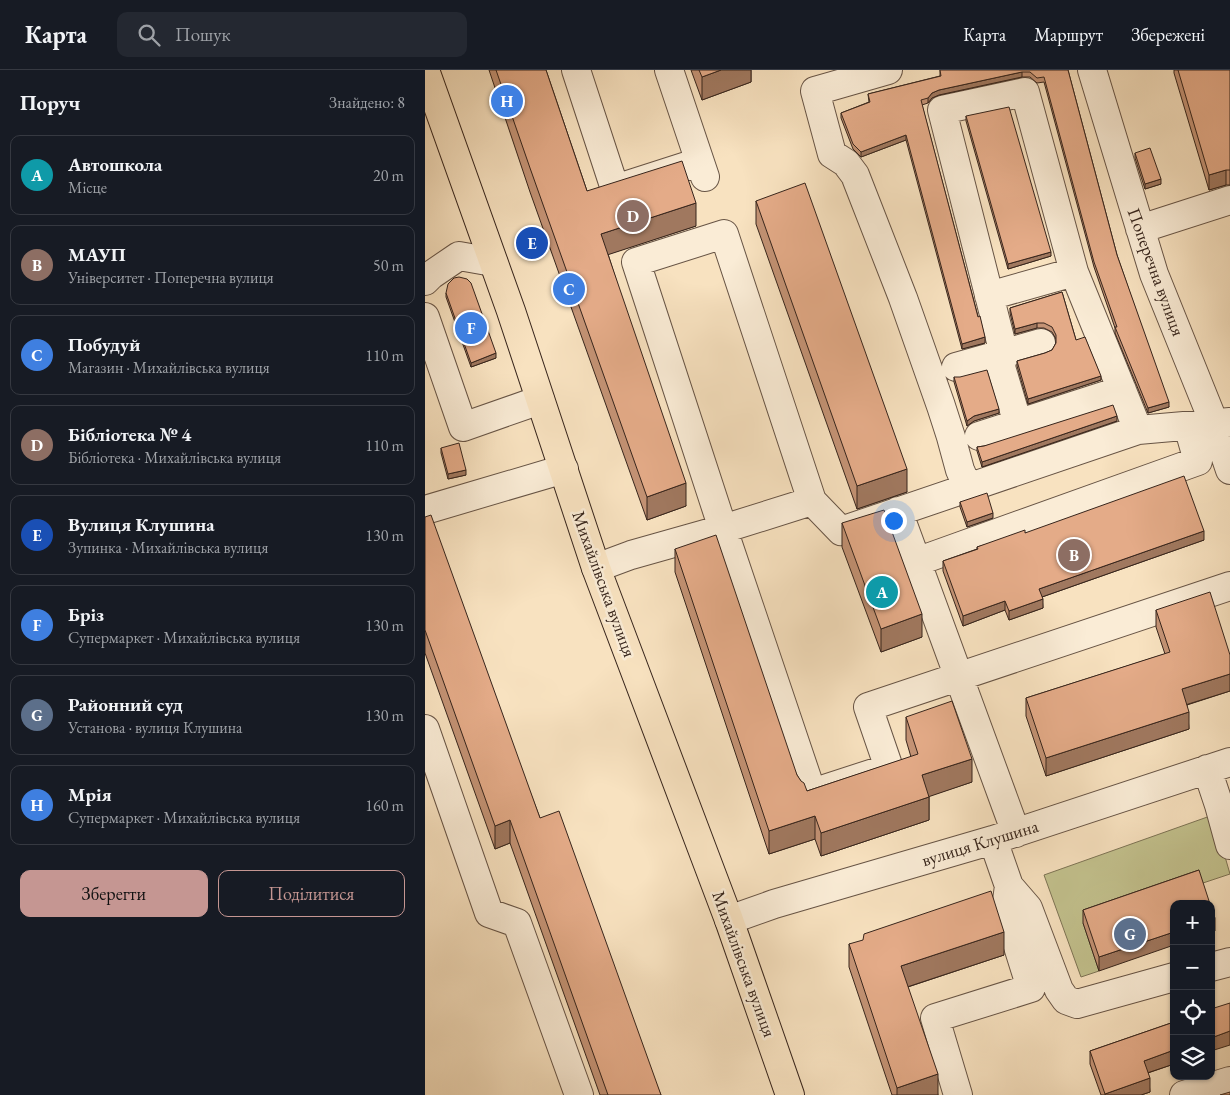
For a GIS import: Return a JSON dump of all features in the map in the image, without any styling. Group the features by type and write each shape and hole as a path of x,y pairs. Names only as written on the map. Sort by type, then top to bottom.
{"main road":[{"name":"Михайлівська вулиця","path":"425,70 511,311 596,568 729,920 790,1095"}],"street":[{"path":"576,70 615,189 702,169 669,70"},
{"path":"888,70 815,92 832,154 846,163 855,175 903,298 941,406 960,470 968,488"},
{"name":"Поперечна вулиця","path":"1092,70 1154,274 1210,424 1230,470"},
{"path":"1018,424 1001,368 1001,342 942,110 1025,92 1074,272 1138,430"},
{"path":"1140,229 1230,200"},
{"path":"917,562 1198,462 1210,424 1138,430 841,531 812,501 724,234 636,262 812,794 889,768 868,707 1230,586"},
{"path":"425,280 459,256 493,262"},
{"path":"989,296 1074,272"},
{"path":"425,317 463,427 541,400"},
{"path":"956,367 1041,343"},
{"path":"979,436 1122,390"},
{"path":"425,510 564,469"},
{"path":"596,568 631,554 723,529 812,501"},
{"path":"898,512 959,676 1004,836 1009,886 1005,908 1031,988 935,1018 958,1095"},
{"path":"425,729 489,913 517,922 579,1095"},
{"path":"1219,766 1230,845"},
{"name":"вулиця Клушина","path":"729,920 774,904 1004,836 1219,766"},
{"path":"1009,886 1028,908 1059,990 1066,1000 1077,1004 1170,978"},
{"path":"1215,966 1230,962"},
{"path":"1184,1095 1230,1081"}],"shaded area":[{"path":"1213,815 1230,874 1083,923 1099,971 1081,977 1044,875"}],"building":[{"path":"496,70 546,70 587,191 682,161 696,203 601,234 686,483 647,497"},
{"path":"699,70 721,70 702,77"},
{"path":"940,70 1068,70 1117,255 1169,402 1148,408 1115,327 1117,327 1094,262 1044,77 1037,78 1030,72 1022,72 939,90 932,93 928,98 921,100 978,317 980,316 985,337 962,344 906,135 861,152 853,144 841,113 870,102 868,94 941,76"},
{"path":"1178,70 1230,70 1230,170 1209,175"},
{"path":"1009,107 1051,252 1008,264 966,116"},
{"path":"1150,148 1161,179 1145,184 1135,153"},
{"path":"805,183 907,469 857,486 756,201"},
{"path":"454,278 467,279 471,283 496,353 471,363 446,293 448,284"},
{"path":"1062,292 1076,340 1085,337 1101,376 1028,399 1017,361 1052,350 1056,343 1056,335 1052,327 1044,323 1015,329 1010,308"},
{"path":"987,370 999,409 974,416 967,421 954,377"},
{"path":"1113,405 1117,416 982,462 977,447"},
{"path":"459,443 466,470 448,474 441,448"},
{"path":"1184,476 1204,531 1039,589 1043,599 1009,611 1005,601 963,616 943,561 1025,530 1025,533"},
{"path":"987,493 993,513 967,522 960,502"},
{"path":"884,510 922,614 881,629 842,523"},
{"path":"431,515 540,818 559,811 661,1095 608,1095 510,820 495,826 425,630 425,517"},
{"path":"716,535 797,775 804,783 807,791 918,754 906,717 952,701 972,759 922,775 929,797 821,833 815,816 769,831 675,549"},
{"path":"1210,592 1230,655 1230,674 1182,689 1189,712 1046,758 1026,698 1170,652 1156,610"},
{"path":"1199,870 1209,900 1170,900 1170,933 1099,957 1083,910"},
{"path":"991,891 1004,932 901,966 938,1074 897,1088 849,944 863,940 864,934"},
{"path":"1230,1003 1230,1031 1215,1037 1215,1035 1215,1008"},
{"path":"1170,1023 1170,1051 1144,1061 1150,1078 1105,1094 1090,1051"}],"place":[{"name":"Мрія","path":"507,101"},
{"name":"Бібліотека № 4","path":"633,216"},
{"name":"Вулиця Клушина","path":"532,243"},
{"name":"Побудуй","path":"569,289"},
{"name":"Бріз","path":"471,328"},
{"name":"МАУП","path":"1074,555"},
{"name":"Автошкола","path":"882,592"},
{"name":"Районний суд","path":"1130,934"}]}
